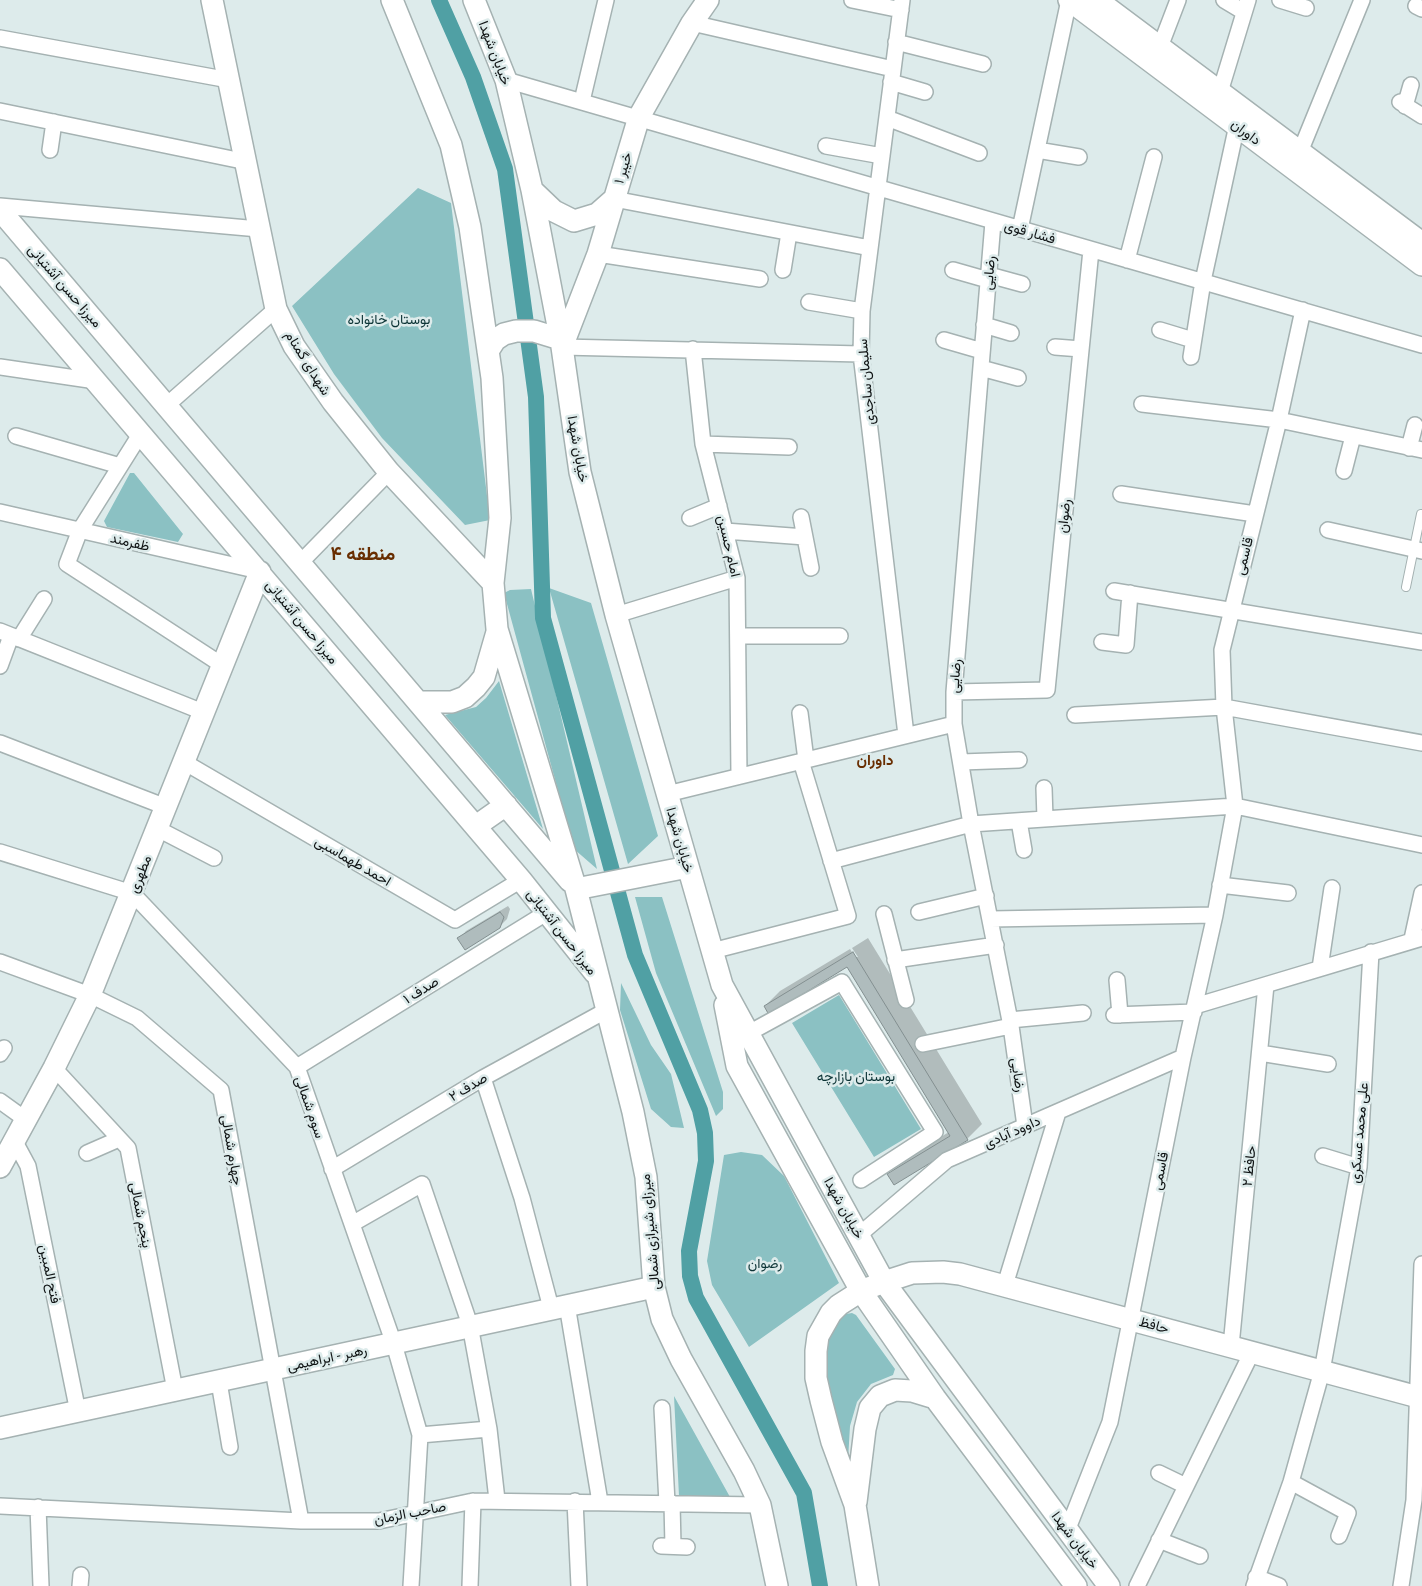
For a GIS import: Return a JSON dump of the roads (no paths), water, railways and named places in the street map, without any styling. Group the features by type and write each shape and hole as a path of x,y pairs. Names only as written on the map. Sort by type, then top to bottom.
{"main road":[{"name":"شهدای گمنام","path":"212,0 276,309 294,346 333,402 389,472 493,582"},
{"path":"392,0 451,144 470,227 492,378 500,518 493,582 497,629 585,886 688,867"},
{"name":"خیابان شهدا","path":"474,0 506,80 532,190 561,343 580,472 616,616 712,951 739,1038 859,1235 884,1282 1109,1586"},
{"name":"خیبر ۱","path":"561,343 598,254 639,117 692,23 708,0"},
{"name":"داوران","path":"1069,0 1237,125 1369,214 1422,243"},
{"name":"داوران","path":"1097,0 1117,6 1160,47 1300,152 1422,265"},
{"path":"532,190 554,211 574,221 597,214 614,199"},
{"name":"میرزا حسن آشتیانی","path":"0,210 506,805 585,886"},
{"name":"میرزا حسن آشتیانی","path":"0,269 522,880 546,913 600,979"},
{"path":"488,352 495,340 504,334 516,331 534,331 561,343"},
{"name":"مطهری","path":"0,1167 54,1068 90,994 260,572"},
{"path":"420,702 452,702 465,697 476,687 484,677 497,629"},
{"path":"476,826 506,805"},
{"name":"میرزای شیرازی شمالی","path":"585,886 600,979 634,1112 646,1177 654,1287 662,1319 744,1471 760,1505 777,1586"},
{"name":"خیابان شهدا","path":"739,1038 737,1066 861,1291 935,1398 1073,1584"},
{"path":"838,1247 859,1235"},
{"name":"حافظ","path":"861,1291 912,1273 943,1272 1005,1285 1420,1398"},
{"name":"رهبر - ابراهیمی","path":"0,1428 394,1344 470,1325 654,1287"},
{"path":"861,1291 839,1305 823,1324 818,1336 815,1364 821,1400 832,1442 855,1505 868,1586"},
{"path":"855,1505 865,1429 870,1408 880,1396 895,1390 912,1391 935,1398"}],"street":[{"path":"582,102 606,0"},
{"path":"852,0 901,5"},
{"path":"1020,229 1069,0"},
{"path":"1160,47 1178,0"},
{"path":"1220,92 1246,6 1224,0"},
{"path":"1280,0 1306,8"},
{"path":"1300,152 1362,0"},
{"name":"سلیمان ساجدی","path":"901,5 862,311 862,354 906,736"},
{"path":"692,23 892,76 925,92"},
{"path":"0,38 229,80"},
{"path":"896,42 983,64"},
{"name":"فشار قوی","path":"506,80 1422,345"},
{"path":"1411,85 1402,104 1422,116"},
{"path":"0,111 54,122 98,124 247,162"},
{"path":"887,118 979,153"},
{"path":"50,150 54,122"},
{"path":"1191,357 1203,281 1237,125"},
{"path":"826,146 882,156"},
{"path":"1037,150 1079,157"},
{"path":"1127,260 1154,158"},
{"path":"614,199 870,248"},
{"path":"0,206 259,229"},
{"name":"رضایی","path":"993,222 954,692 954,724 971,824 1010,1023 1025,1126"},
{"path":"783,270 789,233"},
{"name":"رضوان","path":"954,692 1047,690 1091,250"},
{"path":"598,254 760,279"},
{"path":"952,270 1022,284"},
{"path":"808,302 862,311"},
{"path":"167,405 276,309"},
{"name":"قاسمی","path":"1067,1531 1110,1422 1183,1057 1215,915 1236,806 1224,707 1222,650 1279,420 1303,310"},
{"path":"984,325 1011,332"},
{"path":"1160,330 1194,340"},
{"path":"944,340 982,351"},
{"path":"561,343 693,350 862,354"},
{"path":"1054,347 1081,350"},
{"name":"امام حسین","path":"693,350 703,444 737,578 739,776"},
{"path":"0,367 96,381"},
{"path":"980,368 1018,378"},
{"path":"1142,404 1279,420 1416,449 1415,425"},
{"path":"141,433 80,530 67,564 222,665"},
{"path":"16,436 120,466"},
{"path":"1344,471 1353,436"},
{"path":"703,444 789,447"},
{"path":"301,562 389,472"},
{"path":"1121,494 1255,514"},
{"path":"690,518 719,506"},
{"name":"ظفرمند","path":"0,512 260,572"},
{"path":"802,516 811,568"},
{"path":"1328,530 1418,550"},
{"path":"725,531 805,537"},
{"path":"616,616 737,578"},
{"path":"1114,591 1422,642"},
{"path":"1102,642 1126,645 1130,593"},
{"path":"0,666 10,636 44,599"},
{"path":"10,636 203,712"},
{"path":"738,636 840,636"},
{"path":"1075,715 1224,707 1422,743"},
{"path":"712,951 848,916 803,760 800,713"},
{"path":"667,794 954,724"},
{"path":"0,743 166,807"},
{"path":"961,762 1019,760"},
{"name":"احمد طهماسبی","path":"184,762 455,920 522,880"},
{"path":"1044,788 1045,819"},
{"path":"831,861 971,824 1236,806 1422,846"},
{"path":"1019,821 1024,850"},
{"path":"158,828 214,858"},
{"path":"0,852 132,893"},
{"path":"1220,885 1288,893"},
{"path":"1320,968 1332,888"},
{"name":"سوم شمالی","path":"132,893 296,1067 394,1344 420,1435 411,1586"},
{"path":"1117,980 1117,1015 1194,1009 1417,938 1422,893"},
{"path":"919,912 986,896"},
{"name":"صدف ۱","path":"296,1067 546,913"},
{"path":"884,914 906,1000"},
{"path":"991,920 1215,915"},
{"path":"895,960 996,945"},
{"name":"علی محمد عسکری","path":"1255,1582 1290,1482 1322,1371 1359,1167 1371,952"},
{"name":"چهارم شمالی","path":"0,962 90,994 137,1018 221,1090 301,1521"},
{"path":"739,1038 842,982 935,1132 861,1180"},
{"name":"حافظ ۲","path":"1231,1346 1266,985"},
{"name":"صدف ۲","path":"332,1169 483,1078 607,1010"},
{"path":"923,1044 1010,1023 1082,1013"},
{"path":"1260,1054 1328,1064"},
{"name":"داوود آبادی","path":"859,1235 947,1160 1183,1057"},
{"name":"پنجم شمالی","path":"54,1068 128,1148 175,1390"},
{"path":"483,1078 559,1307 600,1502"},
{"path":"0,1101 25,1119"},
{"path":"1005,1285 1058,1112"},
{"path":"87,1154 120,1139"},
{"name":"فتح المبین","path":"14,1140 28,1166 78,1412"},
{"path":"1323,1156 1359,1167"},
{"path":"352,1224 422,1184 470,1325 489,1429 497,1500"},
{"path":"1401,1586 1418,1501 1422,1264"},
{"path":"1137,1586 1252,1352"},
{"path":"219,1382 230,1448"},
{"path":"662,1408 673,1546"},
{"path":"420,1435 489,1429"},
{"path":"1159,1473 1186,1486"},
{"path":"1290,1482 1348,1513 1339,1536"},
{"path":"470,1586 473,1501"},
{"name":"صاحب الزمان","path":"0,1506 301,1521 379,1521 473,1501 760,1505"},
{"path":"575,1502 579,1586"},
{"path":"38,1507 41,1586"},
{"path":"1160,1540 1200,1556"},
{"path":"1255,1582 1279,1586"}],"lane":[{"path":"1406,587 1418,550 1421,514"}],"waterway":[{"path":"439,0 473,77 505,169 536,397 543,618 635,955 700,1110 705,1133 706,1161 689,1251 690,1276 696,1298 804,1493 820,1586"}],"district":[{"name":"منطقه ۴","path":"363,554"},
{"name":"داوران","path":"875,760"}],"park label":[{"name":"بوستان خانواده","path":"389,319"},
{"name":"بوستان بازارچه","path":"856,1076"}]}
